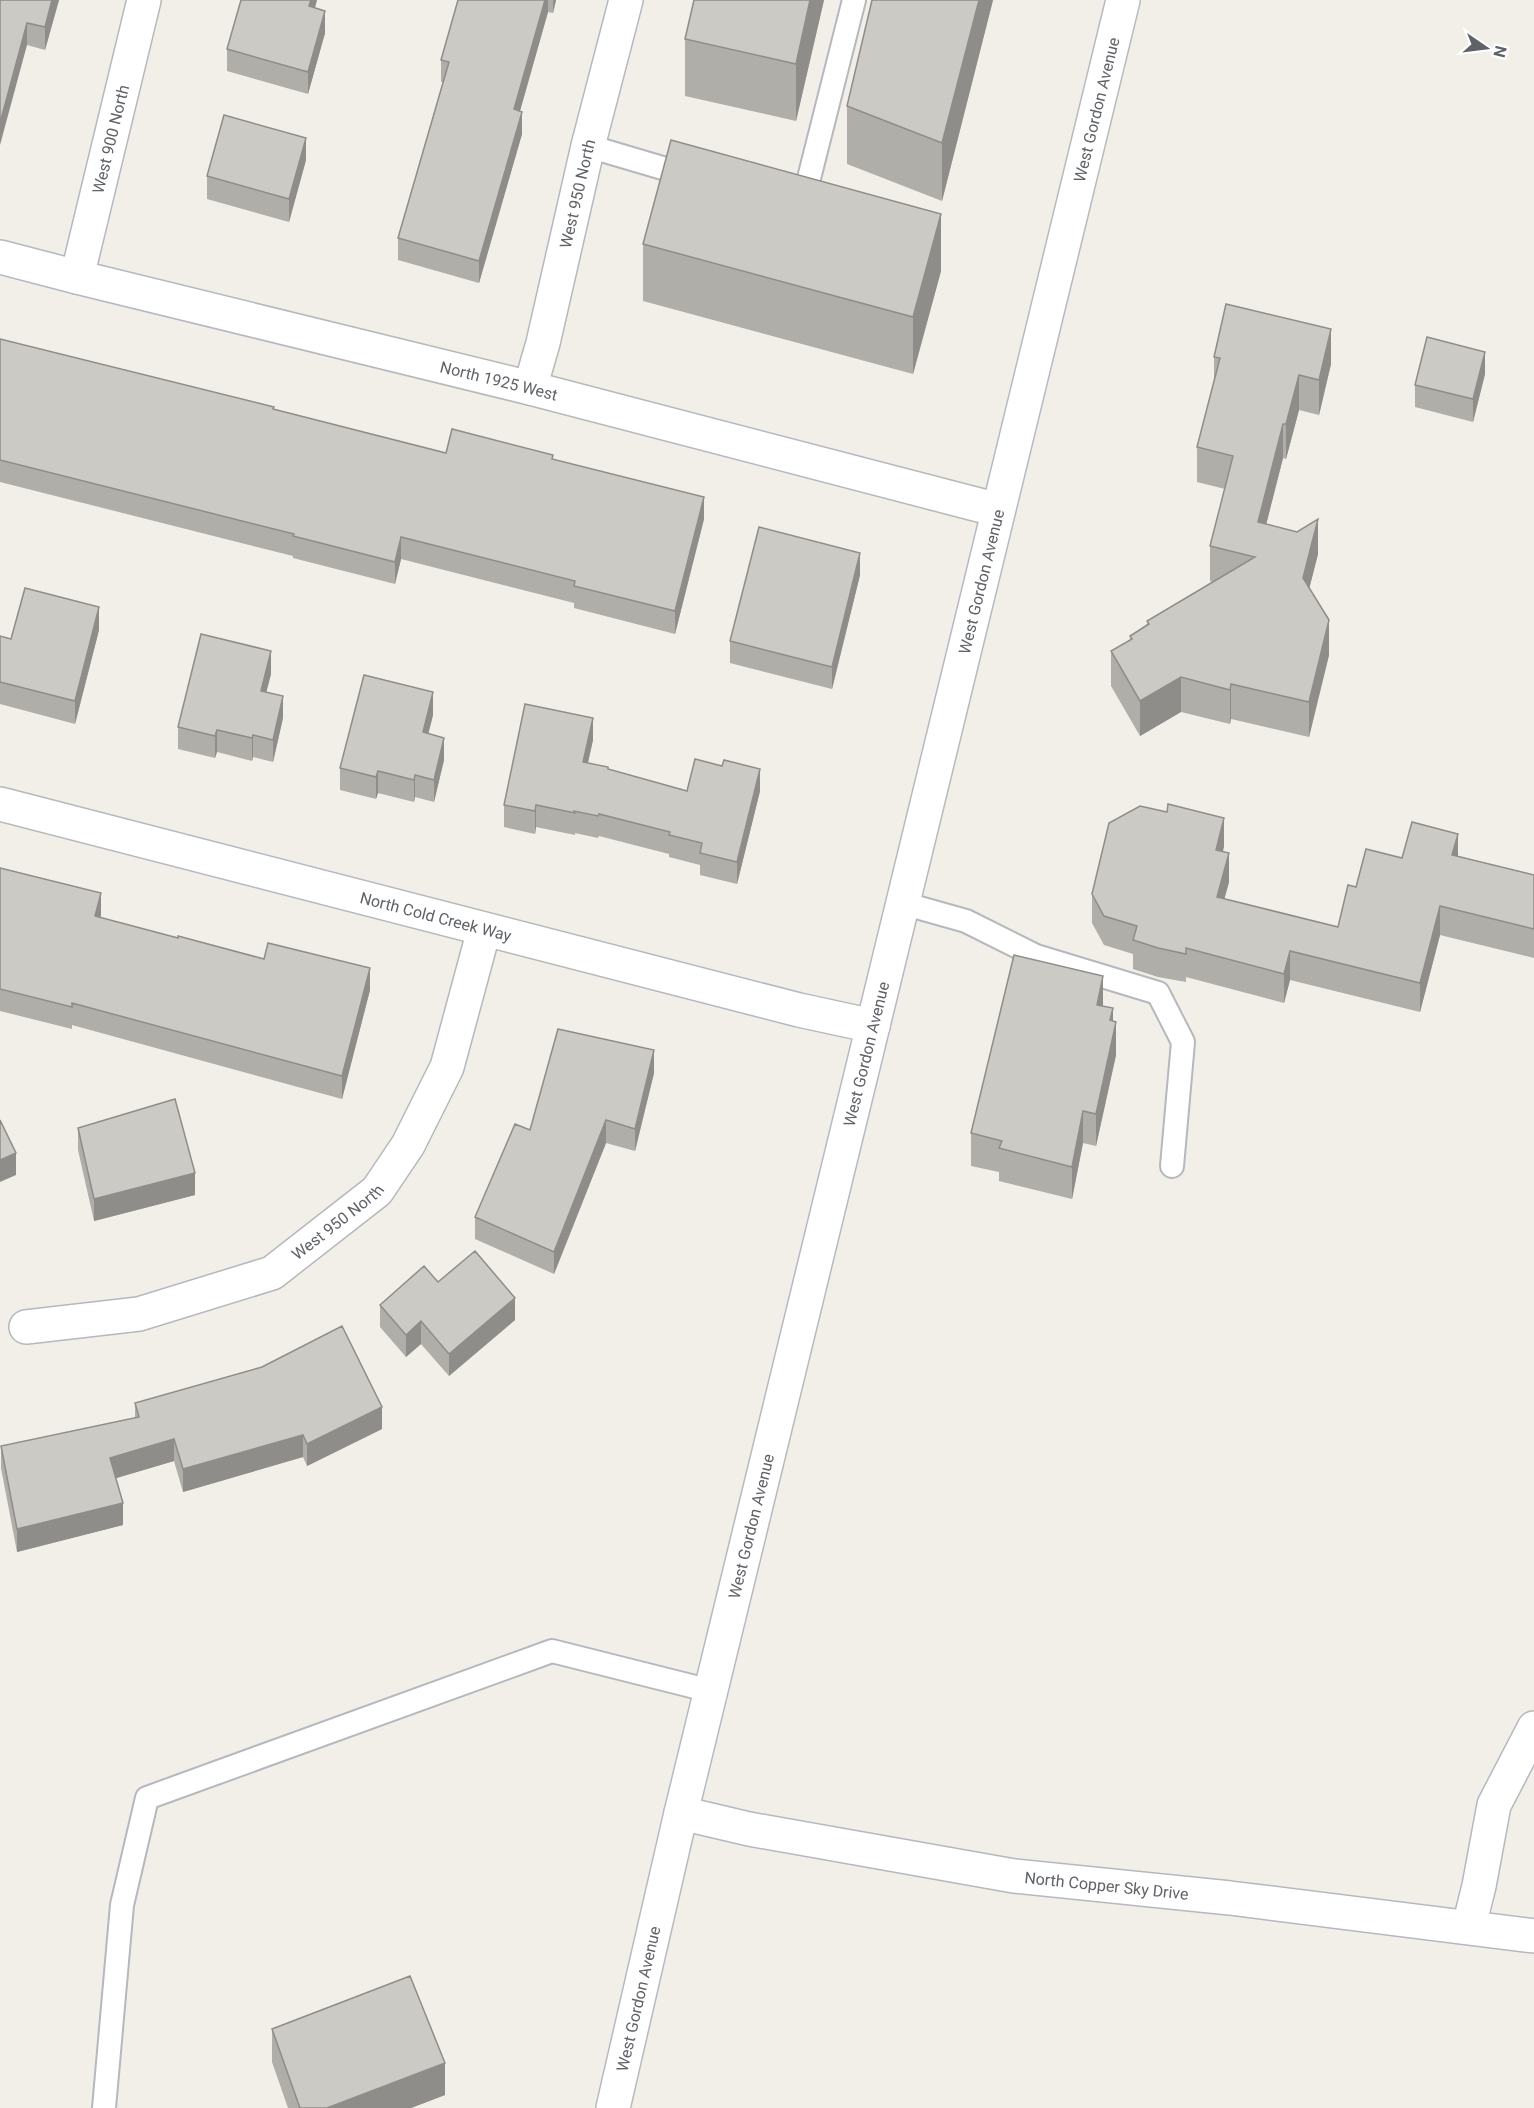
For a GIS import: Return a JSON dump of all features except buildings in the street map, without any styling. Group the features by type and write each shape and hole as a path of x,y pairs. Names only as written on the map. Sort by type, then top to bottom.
{"street":[{"name":"West 900 North","path":"77,278 144,0"},
{"name":"West 950 North","path":"530,388 543,343 588,146 626,0"},
{"name":"West Gordon Avenue","path":"613,2108 681,1813 1123,0"},
{"name":"North 1925 West","path":"0,257 77,278 530,388 998,510"},
{"name":"North Cold Creek Way","path":"0,804 484,930 799,1010 873,1026"},
{"name":"West 950 North","path":"26,1327 139,1314 272,1272 376,1191 408,1145 447,1067 484,930"},
{"path":"1469,1926 1494,1806 1534,1728"},
{"name":"North Copper Sky Drive","path":"681,1813 749,1829 1014,1876 1230,1898 1469,1926 1534,1936"}],"lane":[{"path":"779,201 812,210 854,0"},
{"path":"588,146 710,181"},
{"path":"902,903 966,921 1035,956 1158,993 1183,1042 1172,1166"},
{"path":"104,2108 122,1905 147,1798 552,1651 711,1691"}]}
